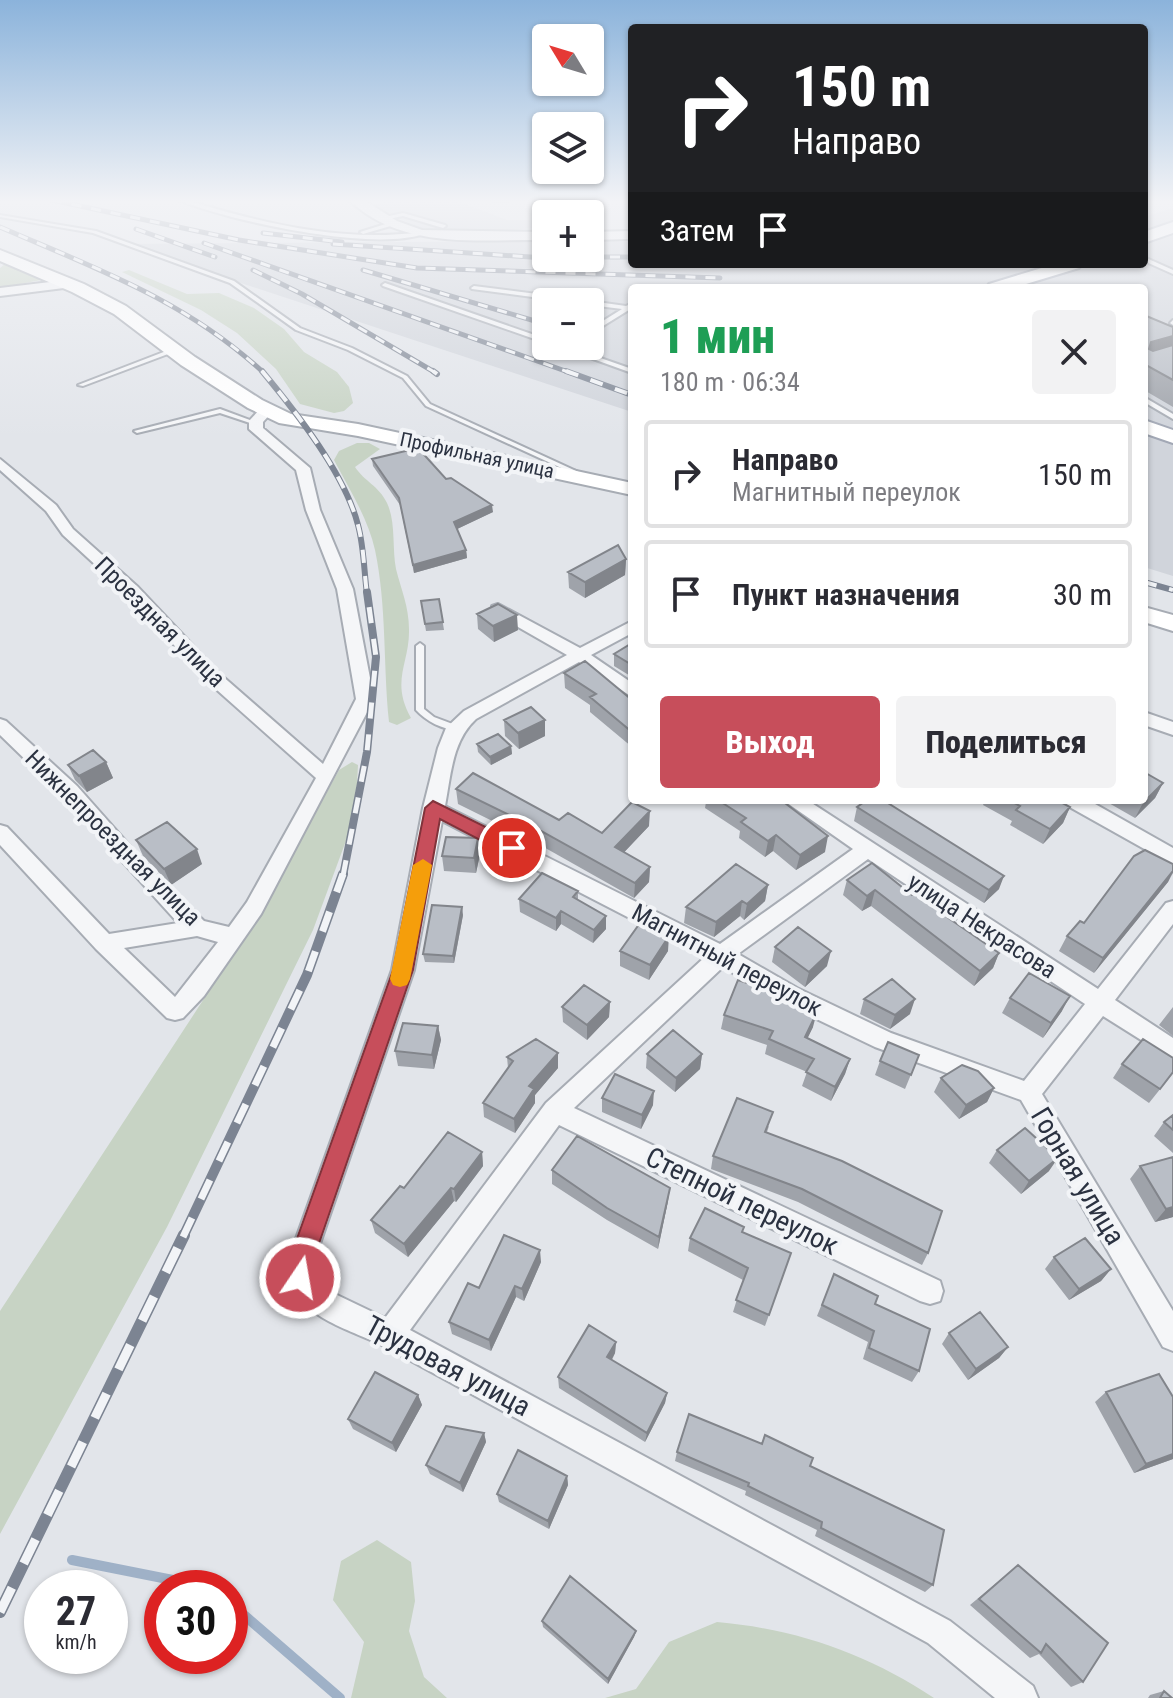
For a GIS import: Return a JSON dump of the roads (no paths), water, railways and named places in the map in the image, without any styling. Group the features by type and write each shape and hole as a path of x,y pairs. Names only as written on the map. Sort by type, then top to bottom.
{"main road":[{"name":"Профильная улица","path":"56,279 120,310 261,417 358,430 628,488"},
{"path":"1148,426 1171,429"},
{"path":"1148,615 1173,623"}],"street":[{"path":"0,292 67,284"},
{"path":"0,832 104,943 175,1011 196,990 254,908 365,699 342,578 313,510 303,468 256,429 261,417"},
{"name":"Проездная улица","path":"0,463 51,508 68,532 132,590 214,678 326,777"},
{"path":"498,609 578,654 628,688"},
{"path":"455,728 470,715 628,628"},
{"path":"1148,720 1173,729"},
{"name":"Нижнепроездная улица","path":"0,725 70,791 147,878 197,928 233,937"},
{"name":"Трудовая улица","path":"455,728 447,748 433,808 403,970 301,1261 300,1278 311,1294 939,1632 1021,1698"},
{"name":"улица Некрасова","path":"799,804 1173,1050"},
{"path":"1080,804 1173,857"},
{"name":"Магнитный переулок","path":"433,808 721,955 789,995 883,1040 1029,1093"},
{"path":"390,1334 555,1111 721,955 866,850"},
{"name":"Горная улица","path":"1173,909 1029,1093 1173,1337"},
{"path":"104,943 197,928"},
{"name":"Степной переулок","path":"555,1111 930,1291"}],"lane":[{"path":"224,279 298,329 350,349 405,377 428,405 592,480"},
{"path":"385,285 532,336"},
{"path":"474,288 532,295"},
{"path":"604,304 628,306"},
{"path":"604,323 628,307"},
{"path":"81,385 174,350"},
{"path":"602,360 628,370"},
{"path":"1148,403 1171,429"},
{"path":"137,431 220,411 261,417"},
{"path":"420,646 420,710 431,719 455,728"}],"waterway":[{"path":"72,1560 144,1574"},
{"path":"248,1619 340,1698"}],"railway":[{"path":"120,279 203,325 263,372"},
{"path":"272,279 434,372"},
{"path":"306,279 571,373"},
{"path":"394,279 532,320"},
{"path":"566,371 628,394"},
{"path":"263,372 304,424 352,505 360,533 367,594"},
{"path":"1148,583 1173,590"},
{"path":"343,876 367,752 376,657 367,592"},
{"path":"183,1237 307,975 343,874"},
{"path":"0,1612 184,1235"}]}
